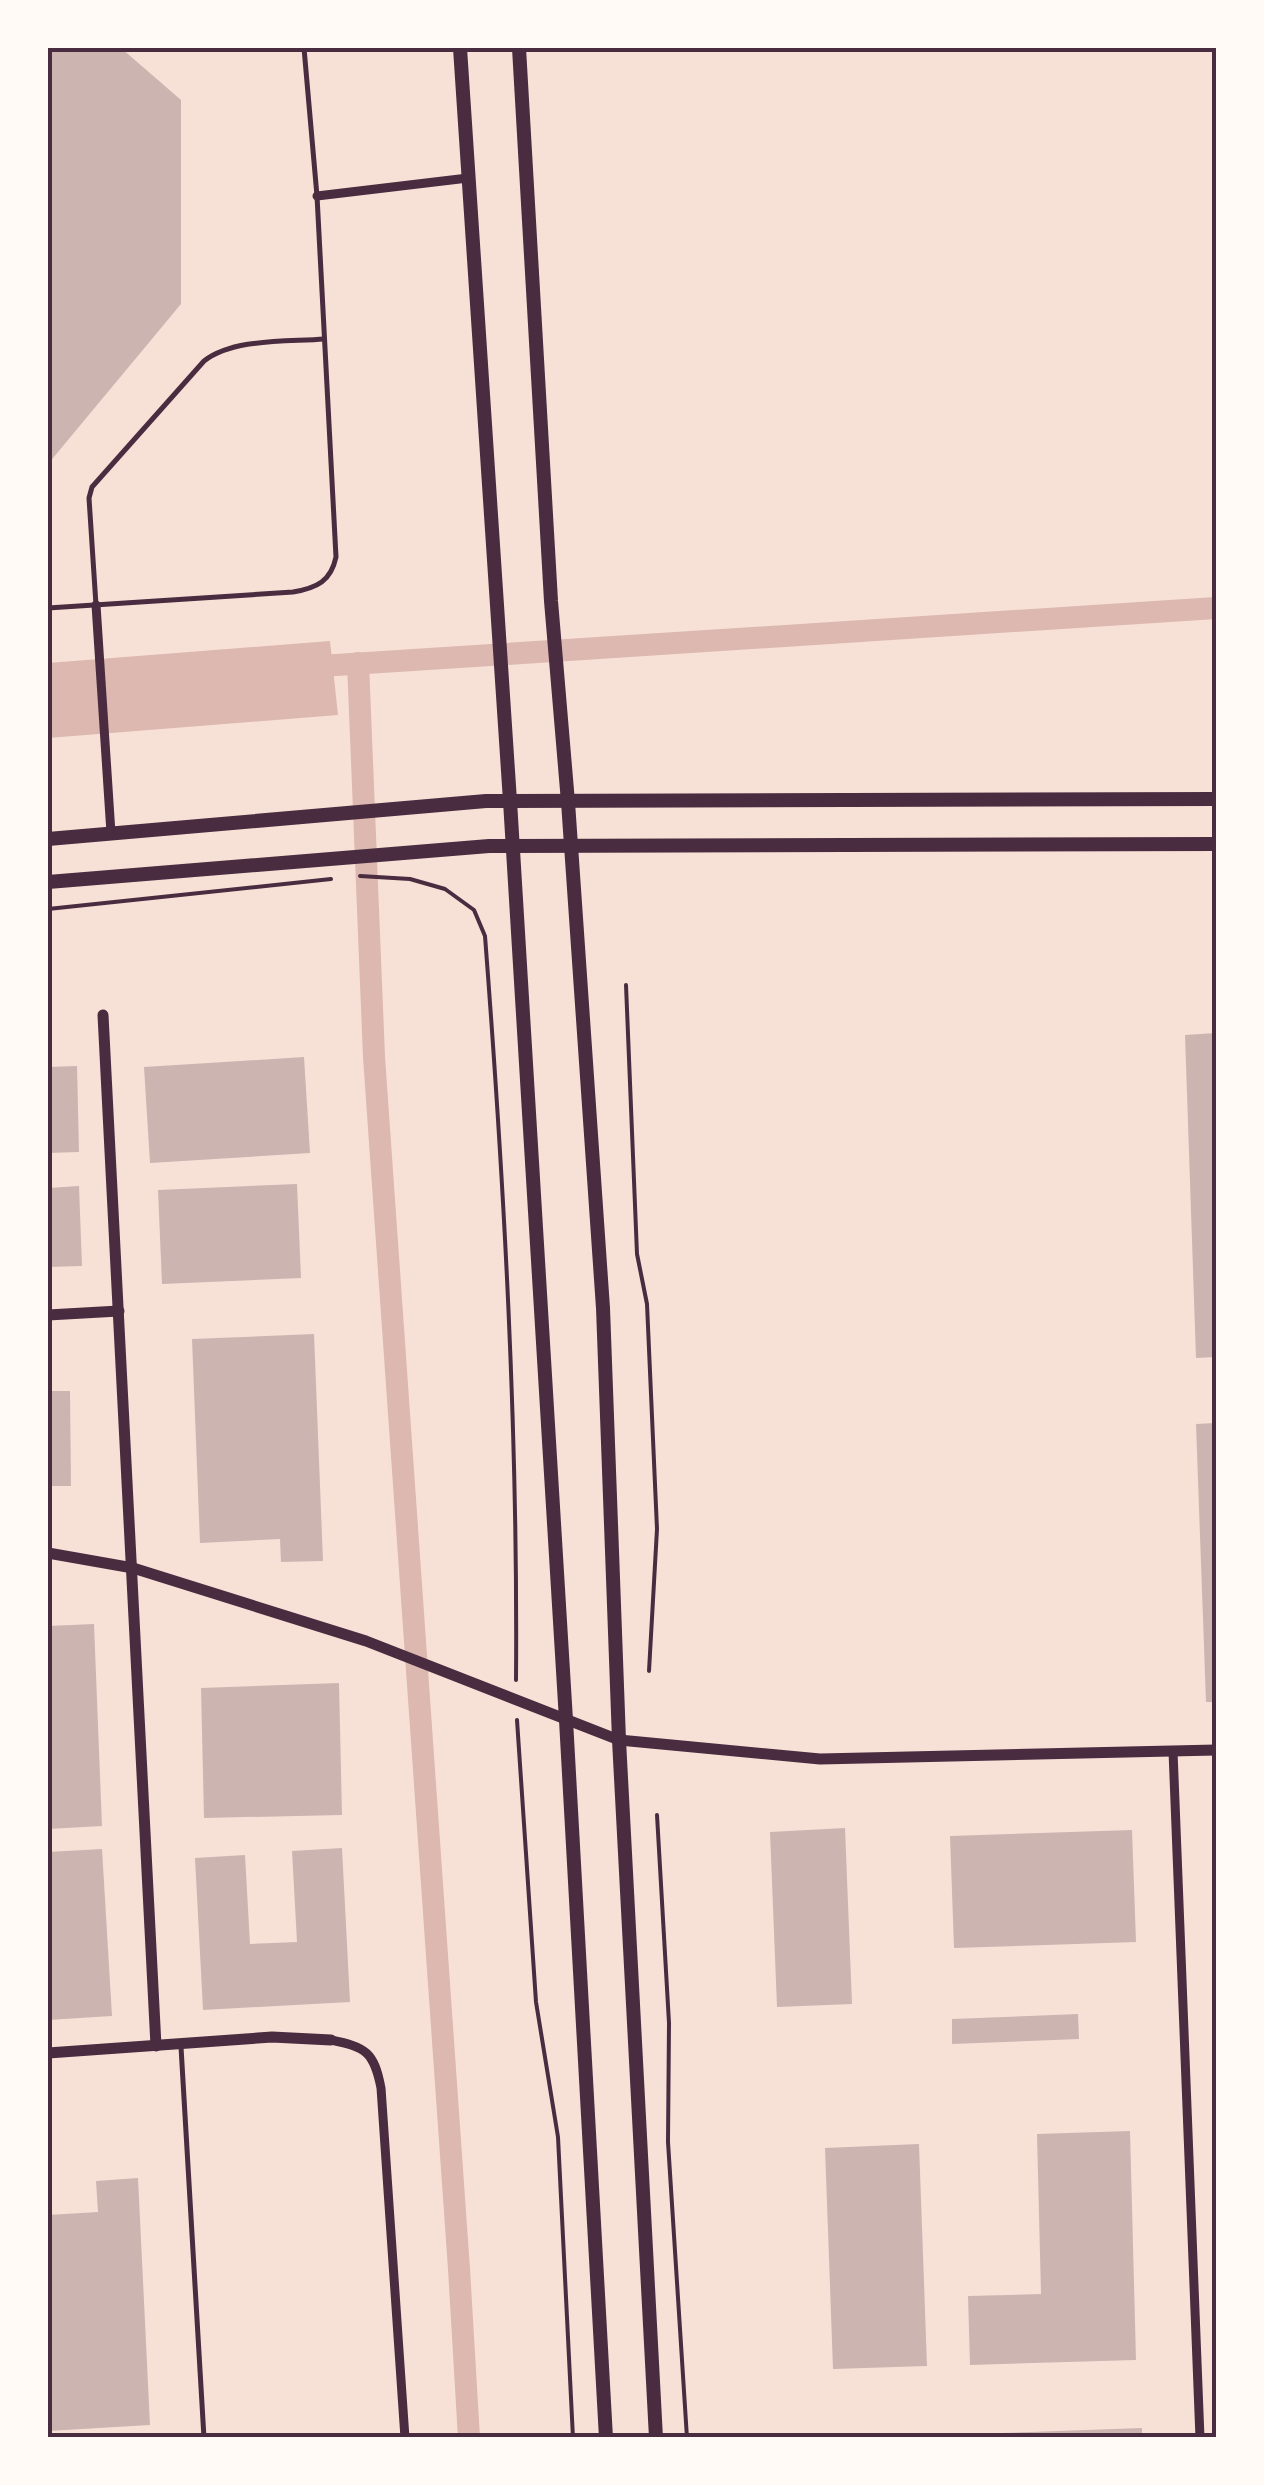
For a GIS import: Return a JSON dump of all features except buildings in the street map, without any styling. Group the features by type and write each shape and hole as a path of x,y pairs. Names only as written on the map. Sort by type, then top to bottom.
{"main road":[{"path":"460,48 510,801 606,2438"},
{"path":"519,48 551,601 603,1308 619,1740 656,2438"},
{"path":"48,839 510,801 1216,798"},
{"path":"48,882 512,845 1216,844"}],"street":[{"path":"317,196 468,178"},
{"path":"96,605 111,833"},
{"path":"103,1015 156,2046"},
{"path":"48,1315 119,1311"},
{"path":"48,1554 133,1568 366,1640 619,1740 820,1758 1216,1750"},
{"path":"1173,1751 1200,2438"},
{"path":"48,2053 272,2037 330,2040 366,2050 376,2064 381,2088 405,2438"}],"lane":[{"path":"48,608 293,592 323,583 334,570 317,196 304,48"},
{"path":"96,605 89,498 92,487 214,353 234,346 325,339"},
{"path":"181,2044 204,2438"}],"path":[{"path":"358,876 410,879 446,889 474,910 485,936 500,1133 517,1540 516,1700 536,2002 558,2137 573,2438"},
{"path":"48,909 338,878"},
{"path":"626,985 637,1254 647,1304 658,1530 649,1671"},
{"path":"657,1815 670,2023 668,2142 687,2438"}],"shaded area":[{"path":"330,641 338,715 48,738 48,663"}],"waterway":[{"path":"305,667 1216,608"},
{"path":"358,663 374,1057 469,2438"}]}
